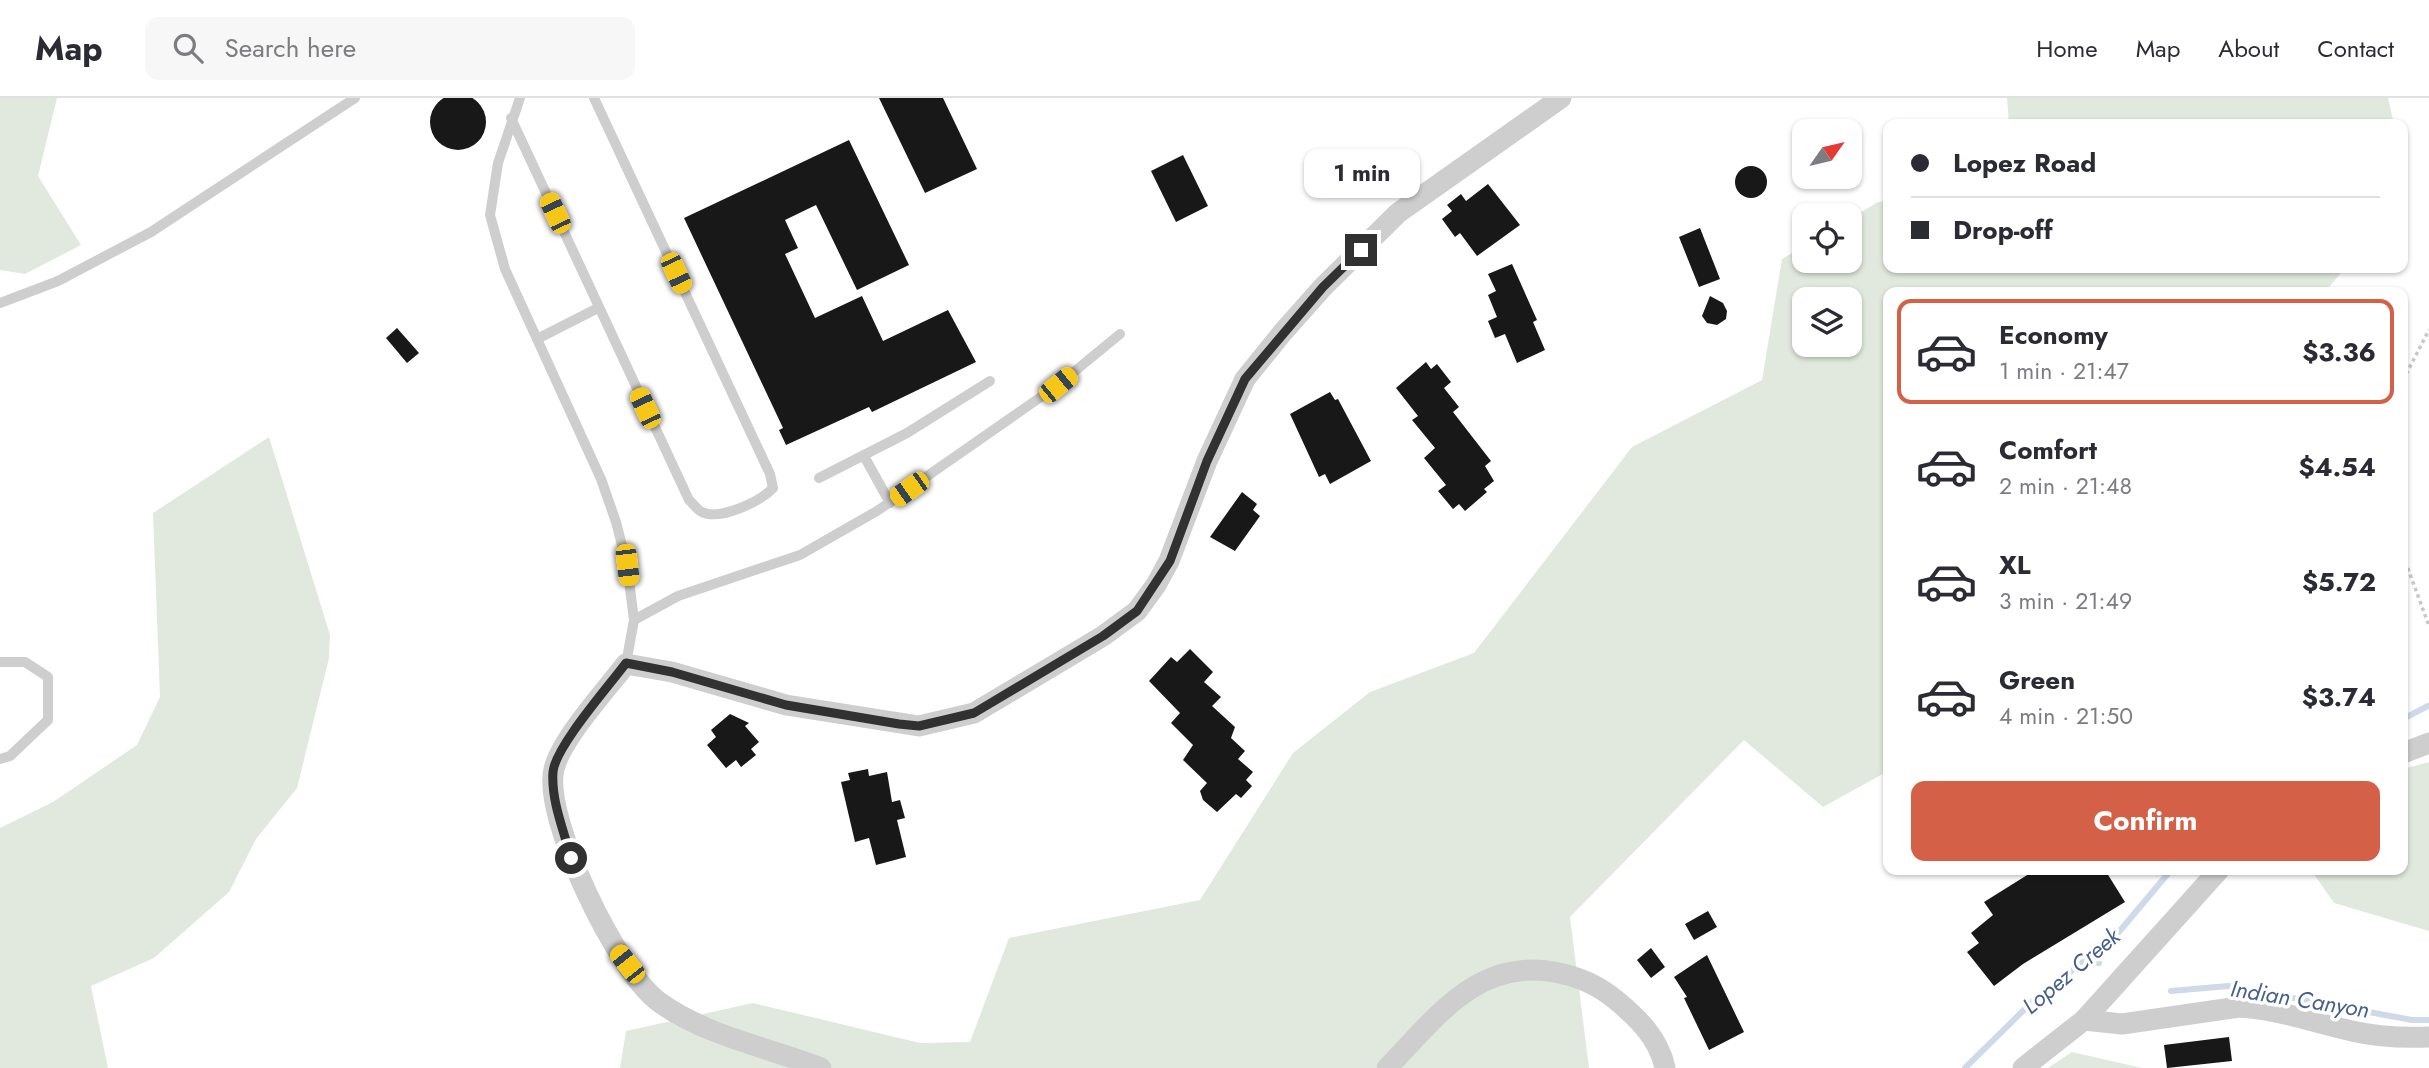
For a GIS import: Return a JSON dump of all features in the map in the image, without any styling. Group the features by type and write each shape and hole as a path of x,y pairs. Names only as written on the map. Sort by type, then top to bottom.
{"street":[{"path":"821,1068 695,1024 656,1000 613,946 571,858 554,794 553,770 563,747 626,663 681,674 786,705 919,726 974,713 1103,636 1137,611 1156,585 1170,561 1207,461 1245,379 1283,332 1323,287 1398,213 1560,98"},
{"path":"2408,751 2429,744"},
{"path":"2023,1068 2084,1020 2207,875"},
{"path":"1387,1068 1452,1001 1481,981 1507,971 1538,969 1576,976 1607,993 1650,1034 1663,1056 1665,1068"},
{"path":"2084,1020 2122,1024 2249,1007 2354,1032 2399,1038 2429,1037"}],"lane":[{"path":"0,303 58,281 151,232 355,98"},
{"path":"520,98 510,118 498,163 491,215 505,269 601,479 612,511 627,565 634,620 626,663"},
{"path":"510,118 689,500 702,512 713,514 747,506 764,498 773,488 770,474 594,98"},
{"path":"537,339 598,308"},
{"path":"634,620 678,596 800,555 890,503 1058,385 1120,334"},
{"path":"819,478 863,456 990,381"},
{"path":"863,456 890,503"},
{"path":"0,662 25,662 48,677 48,720 9,755 0,759"}],"path":[{"path":"2408,370 2429,330"},
{"path":"2408,569 2428,624"}],"shaded area":[{"path":"0,98 57,98 38,176 81,245 25,274 0,270"},
{"path":"2007,98 2388,98 2393,119 2009,119"},
{"path":"1883,202 1883,273 2341,273 2329,287 1883,287 1883,774 1823,807 1744,740 1570,917 1589,1068 620,1068 626,1031 753,1003 920,1043 970,1042 1009,938 1200,900 1293,753 1370,692 1474,653 1632,447 1762,380 1782,259 1792,253 1792,273 1862,273 1862,212"},
{"path":"269,437 330,635 329,658 297,788 256,839 229,892 154,958 91,986 108,1068 0,1068 0,828 53,802 137,745 160,697 153,513"},
{"path":"2429,762 2429,931 2334,903 2314,875 2408,875 2408,768"},
{"path":"2072,1052 2142,1068 2048,1068"}],"building":[{"path":"458,94 478,102 486,122 478,142 458,150 438,142 430,122 438,102"},
{"path":"879,98 943,98 977,169 925,193"},
{"path":"849,140 909,265 857,290 816,205 785,220 798,248 785,254 815,318 862,296 883,341 948,310 976,362 872,412 869,407 786,445 779,430 783,428 684,218"},
{"path":"1183,155 1208,206 1176,222 1151,171"},
{"path":"1751,166 1762,171 1767,182 1762,193 1751,198 1740,193 1735,182 1740,171"},
{"path":"1488,184 1520,225 1477,256 1460,233 1455,237 1442,219 1452,211 1447,205 1461,194 1466,201"},
{"path":"1700,228 1720,279 1699,287 1679,237"},
{"path":"1512,264 1537,320 1533,322 1545,350 1517,363 1505,334 1495,338 1488,321 1497,317 1488,295 1496,291 1488,274"},
{"path":"1710,296 1723,303 1727,311 1726,319 1717,325 1707,323 1702,316"},
{"path":"397,328 419,353 407,363 386,338"},
{"path":"1426,362 1431,369 1437,364 1451,382 1444,388 1459,407 1453,412 1491,461 1485,466 1494,481 1484,489 1487,492 1465,511 1459,504 1453,509 1438,491 1446,485 1424,458 1435,448 1412,420 1418,416 1396,388"},
{"path":"1330,392 1335,400 1338,399 1371,461 1330,484 1325,474 1319,477 1290,414"},
{"path":"1242,492 1257,504 1253,510 1260,516 1235,551 1210,537"},
{"path":"1190,649 1213,672 1204,682 1221,697 1212,706 1235,727 1231,738 1245,751 1238,759 1253,772 1246,780 1252,786 1241,798 1236,794 1217,812 1203,800 1200,791 1207,783 1183,760 1193,745 1171,723 1180,713 1149,681 1171,657 1177,662"},
{"path":"730,714 749,723 745,726 759,742 751,749 756,755 741,767 736,760 726,768 707,745 716,737 711,730"},
{"path":"868,769 869,776 887,772 892,802 900,800 905,818 897,820 906,857 876,865 869,838 855,842 841,782 850,780 848,773"},
{"path":"2027,875 2108,875 2125,902 2023,964 1994,986 1967,952 1979,943 1971,933 1993,915 1984,902"},
{"path":"1708,911 1717,927 1694,940 1685,924"},
{"path":"1651,948 1665,967 1651,978 1637,960"},
{"path":"1707,955 1744,1032 1709,1050 1684,998 1687,997 1674,977"},
{"path":"2229,1037 2232,1061 2167,1068 2164,1045"}],"waterway":[{"name":"Lopez Creek","path":"2408,716 2428,706"},
{"name":"Lopez Creek","path":"1965,1068 2035,999 2113,939 2167,875"},
{"name":"Indian Canyon","path":"2085,961 2099,963"},
{"name":"Indian Canyon","path":"2171,991 2228,986 2412,1020 2429,1020"}],"route":[{"path":"571,858 554,794 553,770 563,747 626,663 672,672 786,705 919,726 974,713 1103,636 1137,611 1170,561 1207,461 1245,379 1323,287 1361,250"}]}
